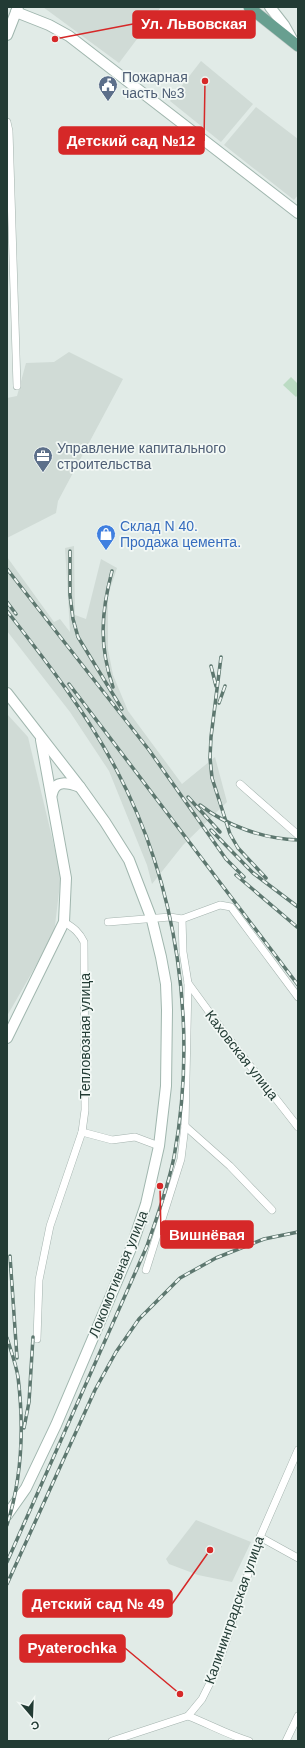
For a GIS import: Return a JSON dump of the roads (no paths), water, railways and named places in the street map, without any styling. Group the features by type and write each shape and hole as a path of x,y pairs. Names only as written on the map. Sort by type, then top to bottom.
{"main road":[{"path":"249,7 296,44"}],"street":[{"path":"265,19 271,14 271,8"},
{"path":"271,8 296,44"},
{"path":"7,35 17,10 49,24 69,36 298,213"},
{"path":"7,122 9,131 17,386"},
{"name":"Локомотивная улица","path":"7,693 80,787 105,822 129,860 152,920 164,971 167,999 166,1086 159,1146 146,1204 132,1246 56,1425 26,1488 7,1515"},
{"path":"7,1038 64,922 66,878 41,737"},
{"path":"52,794 55,787 62,783 80,787"},
{"path":"240,784 298,835"},
{"path":"108,922 170,918 182,919 220,905 231,907 298,997"},
{"path":"146,1270 181,1159 185,1126 188,983 183,952 182,919"},
{"name":"Тепловозная улица","path":"37,1339 39,1280 50,1226 82,1132 85,1110 84,942 75,928 64,922"},
{"name":"Каховская улица","path":"188,983 226,1035 298,1127"},
{"path":"185,1126 230,1166 272,1210"},
{"path":"82,1132 112,1140 135,1137 159,1146"},
{"name":"Калининградская улица","path":"188,1716 202,1699 215,1672 260,1537 298,1450"},
{"path":"260,1537 298,1558"},
{"path":"112,1741 188,1716 214,1726 229,1735 249,1741"},
{"path":"286,1741 298,1716"}],"railway":[{"path":"70,551 70,595 73,619 78,637 122,709"},
{"path":"7,569 149,750 226,859 244,877"},
{"path":"112,571 108,586 103,629 105,657 113,687"},
{"path":"7,602 16,614"},
{"path":"7,611 51,668 92,727 116,769 137,814 155,861 168,909 177,958 183,1008 184,1058 181,1108 172,1168 147,1246 7,1562"},
{"path":"221,657 211,737 210,758 212,778 230,834 238,848 266,878"},
{"path":"211,666 216,686"},
{"path":"69,684 298,985"},
{"path":"219,703 225,686"},
{"path":"188,797 220,832"},
{"path":"200,805 222,819 246,830 272,837 298,840"},
{"path":"211,830 253,873 298,907"},
{"path":"236,875 297,927"},
{"path":"7,1584 95,1390 116,1352 139,1319 180,1278 216,1258 264,1239 298,1232"},
{"path":"10,1256 17,1358"},
{"path":"24,1428 29,1402 33,1337"},
{"path":"7,1338 18,1377 21,1414 19,1470 7,1525"}],"place":[{"name":"Ул. Львовская","path":"55,39"},
{"name":"Детский сад №12","path":"205,81"},
{"name":"Пожарная часть №3","path":"108,102"},
{"name":"Управление капитального строительства","path":"43,473"},
{"name":"Склад N 40. Продажа цемента.","path":"106,551"},
{"name":"Вишнёвая","path":"160,1186"},
{"name":"Детский сад № 49","path":"210,1550"},
{"name":"Pyaterochka","path":"180,1694"}]}
